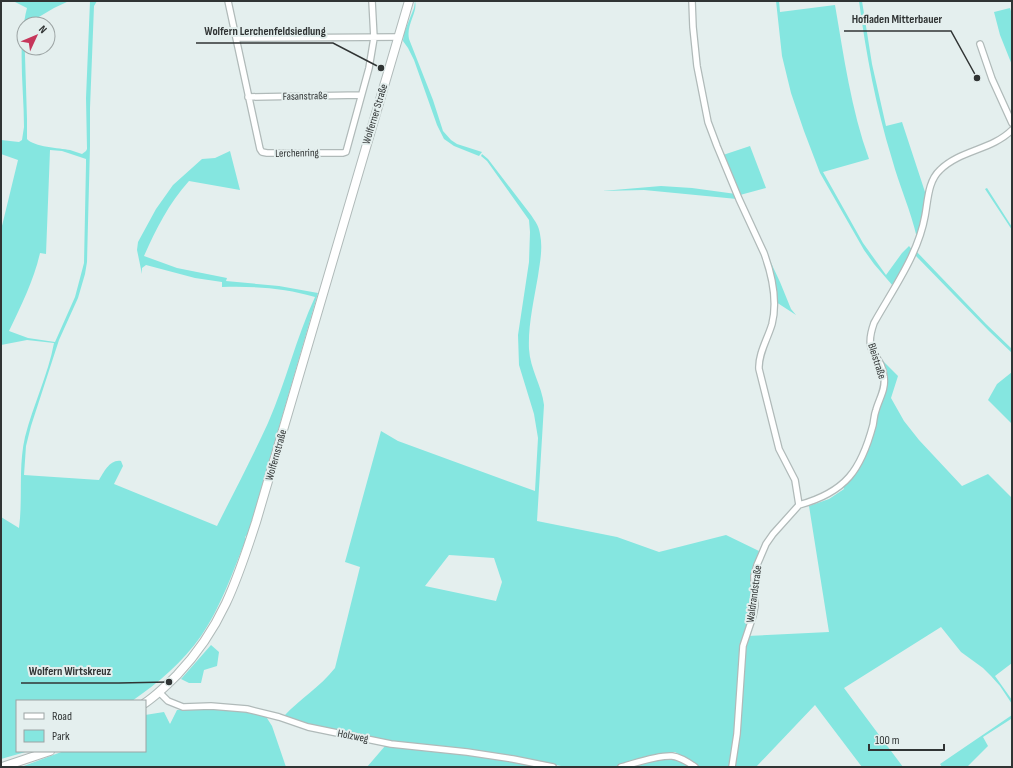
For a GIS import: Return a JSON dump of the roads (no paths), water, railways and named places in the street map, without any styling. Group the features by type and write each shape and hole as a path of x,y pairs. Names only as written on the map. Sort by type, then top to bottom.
{"main road":[{"name":"Wolferner Straße","path":"355,180 409,1"},
{"name":"Wolfernstraße","path":"146,702 159,692 186,665 206,639 225,607 236,584 256,522 355,180"},
{"path":"2,767 47,752"}],"street":[{"name":"Lerchenring","path":"228,1 248,97 262,152 343,153 346,152 369,68 374,38 372,1"},
{"path":"692,1 697,66 708,122 736,192 770,269 774,304 772,322 759,359 759,369 779,449 795,480 799,506"},
{"path":"236,38 399,37"},
{"path":"980,44 992,80 1012,123"},
{"name":"Fasanstraße","path":"248,97 361,95"},
{"name":"Bleistraße","path":"799,506 814,501 841,487 857,467 869,435 885,383 883,370 870,346 872,330 874,323 911,258 923,227 931,185 940,170 956,158 989,145 1012,130"},
{"name":"Waldrandstraße","path":"732,767 737,734 743,646 755,606 754,576 766,544 773,534 799,506"},
{"name":"Holzweg","path":"159,692 172,704 183,707 211,706 247,709 308,727 391,744 498,757 553,767"},
{"path":"621,767 673,756 684,760 695,767"}],"place":[{"name":"Wolfern Lerchenfeldsiedlung","path":"381,68"},
{"name":"Hofladen Mitterbauer","path":"977,78"},
{"name":"Wolfern Wirtskreuz","path":"169,682"}]}
